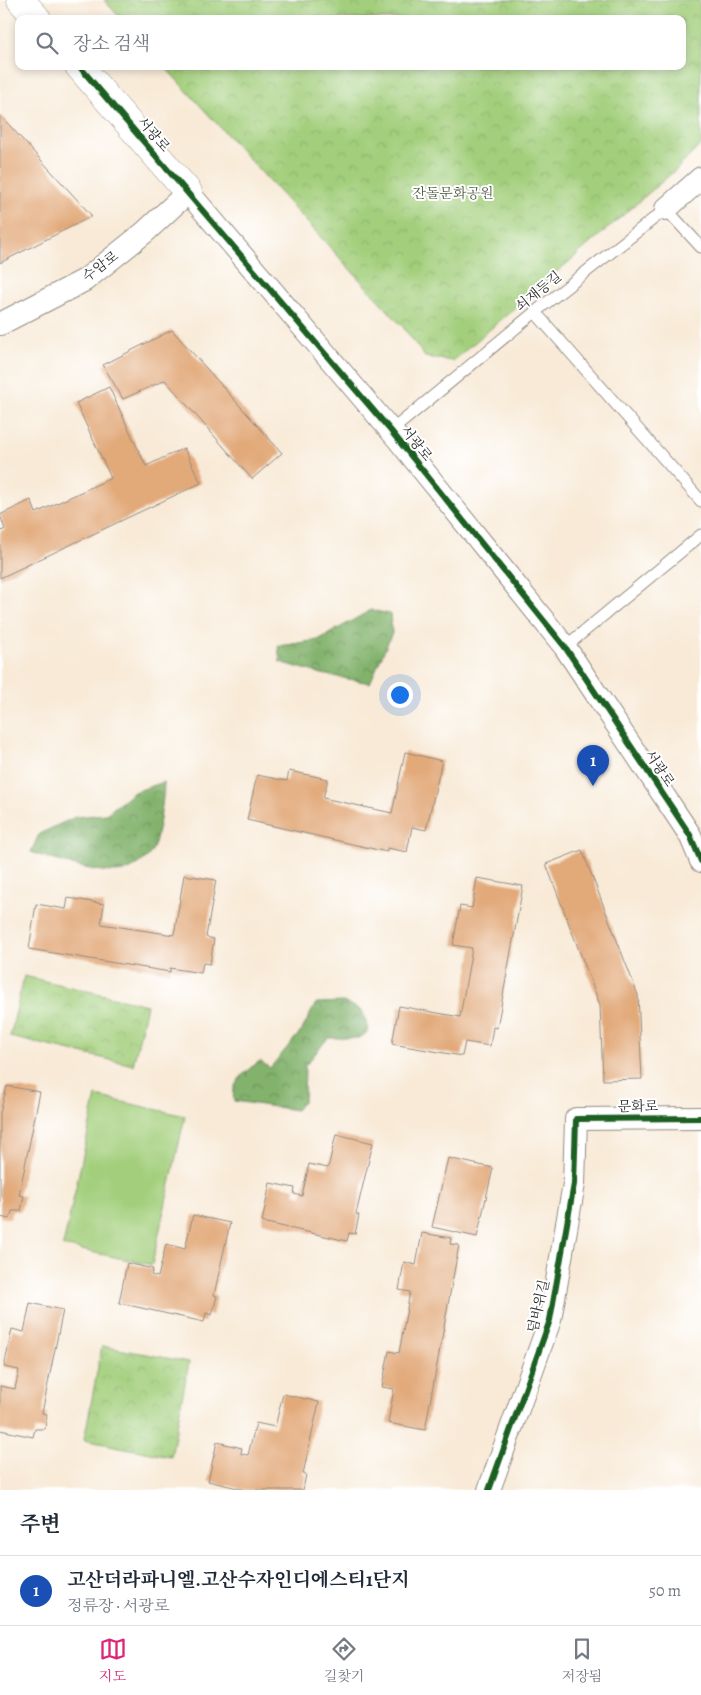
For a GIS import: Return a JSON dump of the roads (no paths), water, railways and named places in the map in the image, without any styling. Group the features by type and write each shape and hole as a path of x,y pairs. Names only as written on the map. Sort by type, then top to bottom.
{"street":[{"path":"21,0 34,15"},
{"name":"서광로","path":"82,70 391,431 565,648 690,835 701,861"},
{"path":"666,209 701,178"},
{"name":"수암로","path":"0,324 84,280 145,232 188,192"},
{"name":"문화로","path":"576,1119 701,1118"},
{"name":"덤바위길","path":"489,1490 550,1320 574,1184 576,1119"}],"lane":[{"path":"666,209 701,248"},
{"name":"쇠재등길","path":"391,431 535,312 666,209"},
{"path":"535,312 701,501"},
{"path":"565,648 701,535"}],"place":[{"name":"고산더라파니엘.고산수자인디에스티1단지","path":"593,786"}],"park label":[{"name":"잔돌문화공원","path":"453,193"}]}
